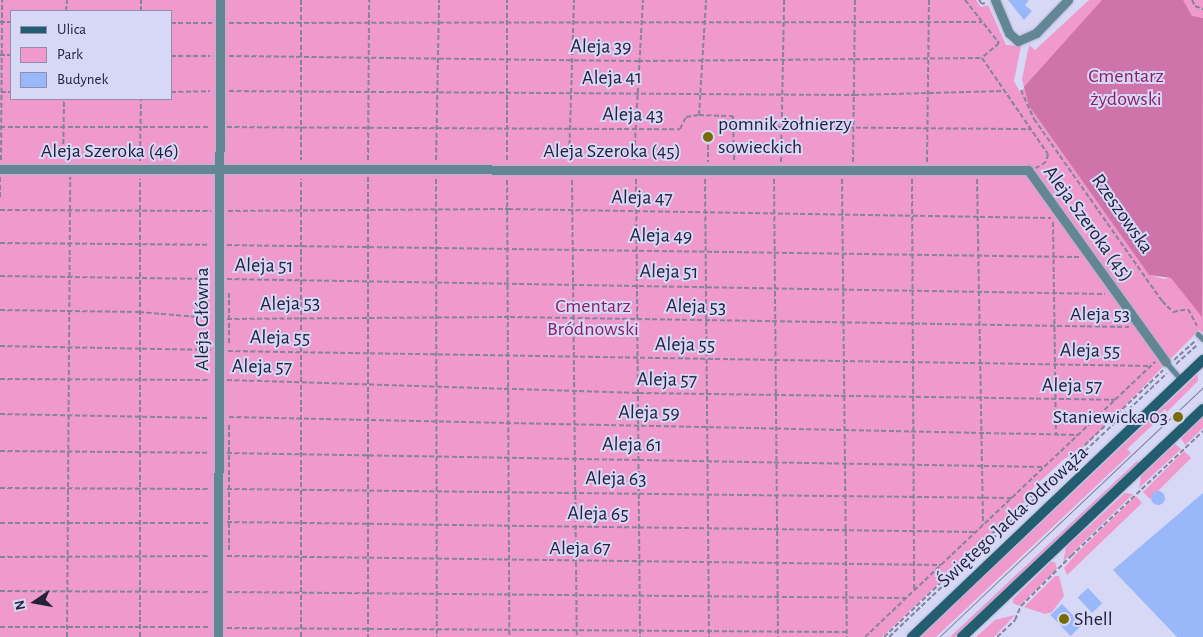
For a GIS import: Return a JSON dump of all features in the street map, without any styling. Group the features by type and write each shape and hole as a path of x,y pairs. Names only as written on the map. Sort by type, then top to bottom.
{"main road":[{"name":"Świętego Jacka Odrowąża","path":"912,637 1203,360"},
{"path":"962,637 1203,409"}],"street":[{"name":"Aleja Główna","path":"218,637 224,556 219,522 219,279 215,211 220,167 220,0"},
{"path":"995,0 1011,36 1016,40 1024,40 1036,33 1068,0"},
{"name":"Aleja Szeroka (45)","path":"230,168 1028,170 1167,363"},
{"name":"Aleja Szeroka (46)","path":"0,169 230,168"}],"lane":[{"path":"1167,363 1182,380"}],"path":[{"path":"0,197 2,0"},
{"path":"301,0 301,637"},
{"path":"368,637 367,246 369,0"},
{"path":"437,637 436,168 439,0"},
{"path":"507,0 506,127 510,317 506,423 508,458 509,637"},
{"path":"574,0 568,127 574,211 574,425 576,458 577,637"},
{"path":"640,637 638,212 634,169 636,92 642,0"},
{"path":"706,0 699,115 733,116 734,169"},
{"path":"778,637 774,216 781,127 784,0"},
{"path":"852,169 855,0"},
{"path":"927,169 929,0"},
{"path":"965,0 999,43 982,58 1048,154 1046,162 1028,170"},
{"path":"1192,0 1195,6 1203,9"},
{"path":"172,23 854,24 982,22"},
{"name":"Aleja 39","path":"172,56 300,59 638,61 982,58"},
{"name":"Rzeszowska","path":"1021,90 1034,119 1162,302 1173,312 1188,309 1197,323 1201,338"},
{"name":"Aleja 41","path":"172,92 700,92 854,95 1004,91"},
{"path":"64,100 66,168 70,210 67,416 67,637"},
{"path":"140,637 139,312 141,100"},
{"name":"Aleja 43","path":"0,127 437,126 680,129 686,117 699,115"},
{"path":"733,125 853,129 1030,129"},
{"path":"708,137 706,428 709,637"},
{"path":"842,169 847,637"},
{"path":"912,169 915,432 914,590"},
{"path":"977,170 982,362 983,525"},
{"name":"Aleja 47","path":"0,210 140,212 508,209 706,212 774,216 978,219 1063,218"},
{"path":"1053,218 1056,434"},
{"path":"0,243 211,245"},
{"name":"Aleja 49","path":"229,254 229,245 301,245 1092,257"},
{"path":"229,271 229,280"},
{"name":"Aleja 51","path":"0,276 301,281 368,280 1118,294"},
{"path":"229,289 229,361"},
{"name":"Aleja 53","path":"0,310 139,312 219,319 368,316 510,317 706,322 1142,328"},
{"path":"865,637 1151,366 1167,363 1188,354 1201,338"},
{"path":"889,637 1167,363 1201,338"},
{"name":"Aleja 55","path":"0,346 1151,366"},
{"path":"1188,354 1192,359"},
{"path":"884,637 1030,499 1038,487 1082,450 1167,363"},
{"path":"229,370 229,389"},
{"name":"Aleja 57","path":"0,379 140,382 229,380 507,386 639,393 1115,400"},
{"path":"228,565 224,556 230,522 229,408"},
{"name":"Aleja 59","path":"0,414 219,418 367,418 574,425 1079,435"},
{"path":"998,637 1015,620 1022,606 1071,556 1203,431"},
{"name":"Aleja 61","path":"0,451 576,458 1044,467"},
{"name":"Aleja 63","path":"0,488 300,488 507,493 576,492 1012,498"},
{"name":"Aleja 65","path":"0,523 230,522 976,532"},
{"name":"Aleja 67","path":"0,557 224,556 369,560 941,565"},
{"path":"220,592 228,583"},
{"path":"0,591 906,598"},
{"path":"220,592 228,601"},
{"path":"219,627 228,619"},
{"path":"0,627 847,632"},
{"path":"219,627 228,637"}],"green space":[{"name":"Cmentarz Bródnowski","path":"0,0 976,0 981,7 988,5 1006,45 1021,46 1014,81 1020,92 1024,88 1022,79 1029,45 1035,50 1089,0 1203,0 1203,333 1199,330 1108,423 1080,450 1064,459 1033,488 1029,498 882,637 0,637","holes":["1024,88 1170,278 1164,279 1149,275 1034,113"]},
{"name":"Cmentarz żydowski","path":"1102,0 1183,0 1192,16 1203,18 1202,317 1171,278 1149,275 1029,106 1024,87"},
{"path":"1198,374 1198,381 1167,412 1165,409 1158,416 1159,419 1127,449 1131,453 936,637 920,637"},
{"path":"1203,417 1203,428 1185,445 1181,438"},
{"path":"1175,444 1181,449 1139,488 1141,476"},
{"path":"1184,451 1191,458 1150,499 1143,492"},
{"path":"1137,461 1139,463 955,637 950,637"},
{"path":"1125,493 1133,494 1063,562 1066,547"},
{"path":"1136,496 1142,503 1067,575 1064,568"},
{"path":"1051,562 1055,562 1057,569 1019,606 1013,603 1013,599"},
{"path":"1055,576 1059,576 1064,596 1052,612 1045,614 1024,607"},
{"path":"1015,615 994,637 976,637 995,620"}],"building":[{"path":"1008,0 1029,0 1025,5 1032,11 1024,20"},
{"path":"1155,491 1161,491 1165,498 1161,505 1155,505 1151,501 1151,495"},
{"path":"1203,493 1203,637 1177,637 1113,570"},
{"path":"1088,588 1102,603 1092,613 1078,598"},
{"path":"1062,604 1082,625 1071,636 1050,615"}],"tram line":[{"path":"939,637 1203,387"}],"place":[{"name":"pomnik żołnierzy sowieckich","path":"708,137"},
{"name":"Staniewicka 03","path":"1178,417"},
{"name":"Shell","path":"1064,619"}]}
